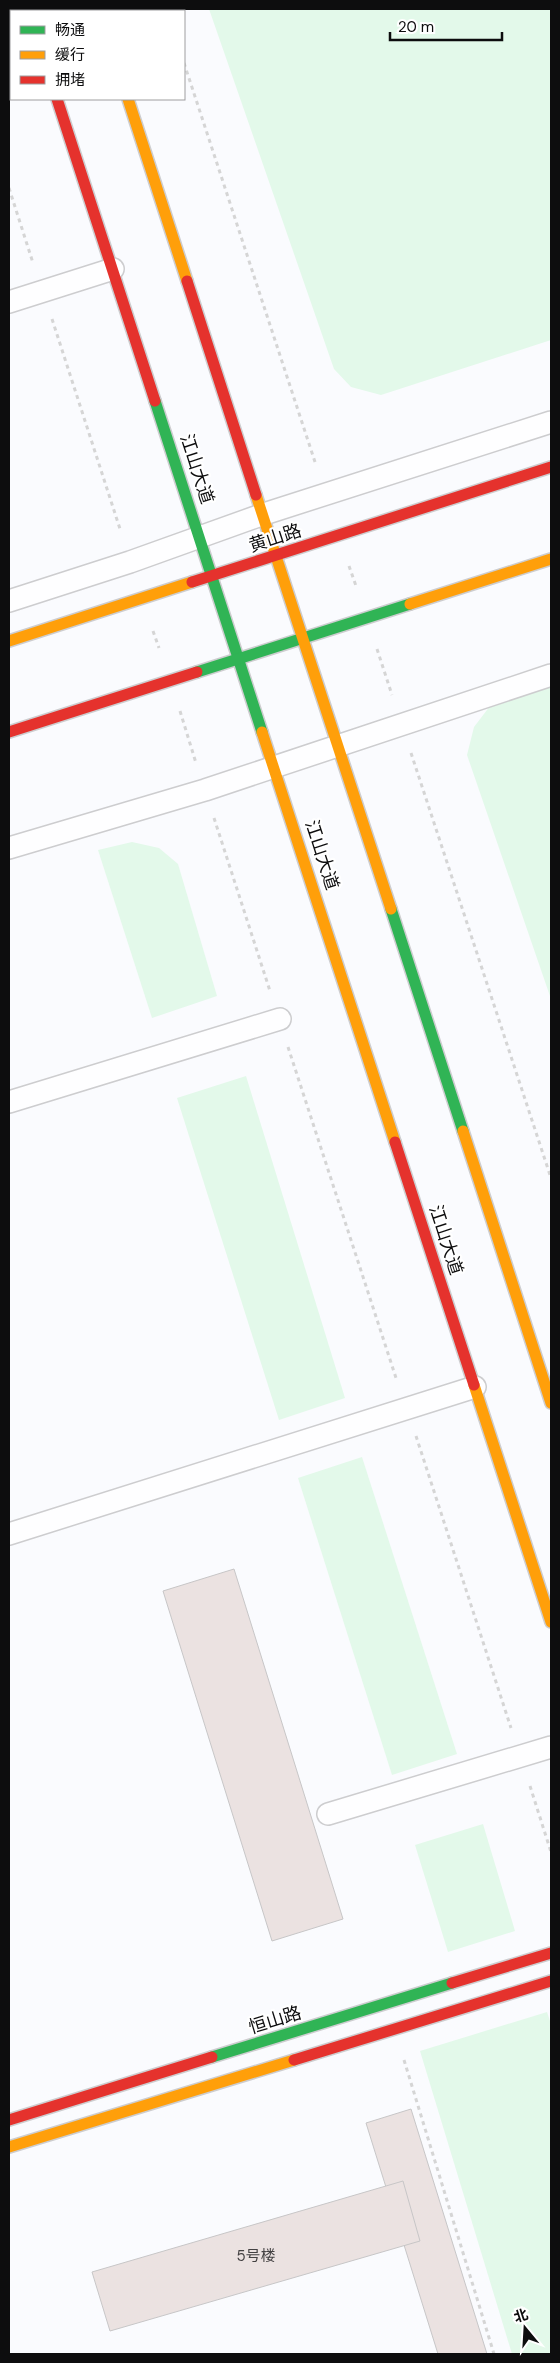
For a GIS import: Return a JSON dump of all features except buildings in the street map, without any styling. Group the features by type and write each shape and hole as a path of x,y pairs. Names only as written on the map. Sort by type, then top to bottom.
{"main road":[{"name":"江山大道","path":"57,100 201,537 551,1622"},
{"path":"128,100 278,555 551,1403"},
{"name":"黄山路","path":"9,642 551,467"},
{"path":"9,732 551,559"},
{"name":"恒山路","path":"9,2120 551,1953"},
{"path":"9,2147 551,1981"}],"lane":[{"path":"9,302 113,269"},
{"path":"9,601 264,514 551,422"},
{"path":"9,848 205,790 551,675"},
{"path":"9,1102 280,1019"},
{"path":"9,1534 475,1387"},
{"path":"328,1814 551,1747"}],"path":[{"path":"394,2029 494,2354"}],"green space":[{"path":"209,9 551,9 551,340 381,395 351,387 334,369"},
{"path":"551,670 551,999 467,755 474,727 490,706"},
{"path":"132,842 159,848 178,864 217,996 152,1018 98,850"},
{"path":"246,1076 345,1398 279,1420 177,1098"},
{"path":"362,1457 457,1754 392,1775 298,1478"},
{"path":"483,1824 515,1931 448,1952 415,1845"},
{"path":"547,2012 551,2024 551,2354 512,2354 420,2051"}],"traffic: fast":[{"path":"155,401 262,732"},
{"path":"197,672 410,604"},
{"path":"391,909 463,1131"},
{"path":"212,2057 452,1983"}],"traffic: slow":[{"path":"128,100 187,281"},
{"path":"256,495 391,909"},
{"path":"410,604 551,559"},
{"path":"9,641 192,582"},
{"path":"262,732 395,1142"},
{"path":"463,1131 551,1403"},
{"path":"474,1385 551,1622"},
{"path":"9,2147 294,2060"}],"traffic: jam":[{"path":"57,100 155,401"},
{"path":"187,281 256,495"},
{"path":"192,582 551,467"},
{"path":"9,732 197,672"},
{"path":"395,1142 474,1385"},
{"path":"452,1983 551,1953"},
{"path":"294,2060 551,1981"},
{"path":"9,2120 212,2057"}]}
